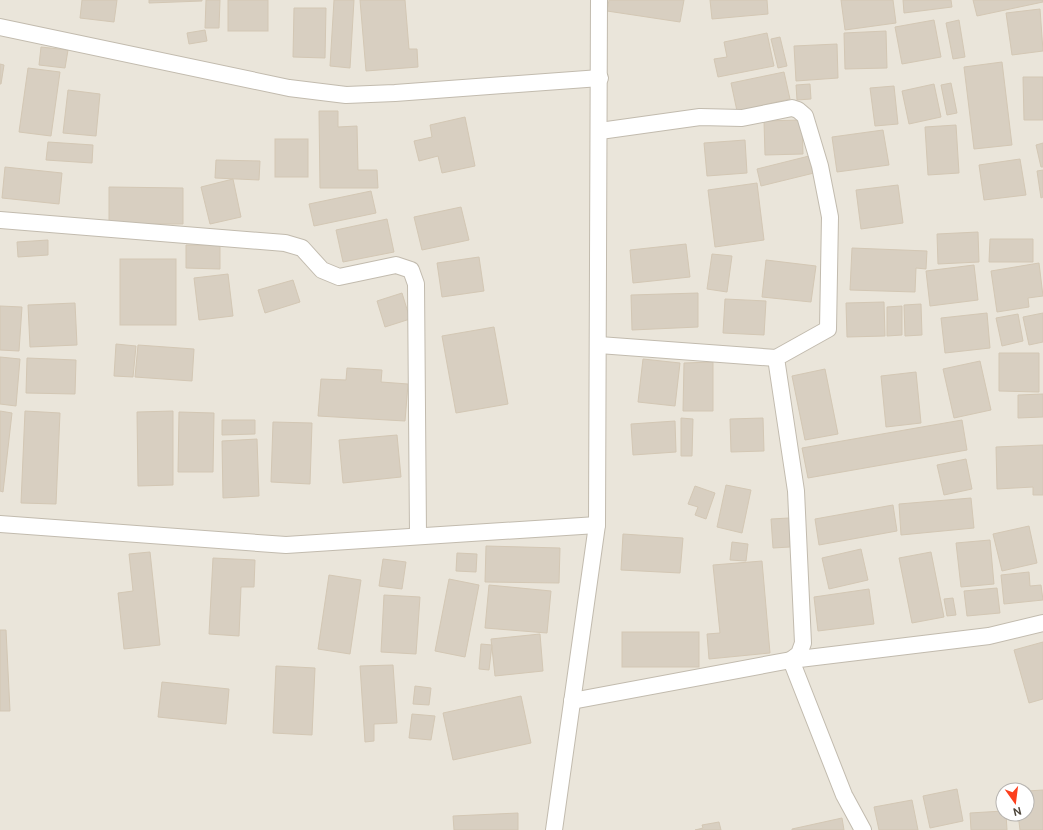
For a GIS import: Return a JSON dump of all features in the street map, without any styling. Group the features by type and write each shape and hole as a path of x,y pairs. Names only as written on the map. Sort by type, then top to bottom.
{"street":[{"path":"554,830 597,525 600,132 600,78 598,53 599,0"},
{"path":"0,27 289,88 346,95 396,93 600,78"},
{"path":"599,345 776,358 828,329 830,217 820,166 805,116 798,110 792,108 742,118 700,117 600,132"},
{"path":"0,220 285,243 302,248 322,270 339,277 396,266 411,270 416,284 418,535"},
{"path":"776,358 796,491 803,644 799,654 791,660"},
{"path":"0,524 286,545 418,535 597,525"},
{"path":"572,701 791,660 989,636 1043,623"},
{"path":"791,660 844,795 863,830"}],"shaded area":[{"path":"0,0 1043,0 1043,830 0,830"}],"building":[{"path":"82,0 117,0 114,22 80,18"},
{"path":"149,0 202,0 202,1 149,3"},
{"path":"206,0 220,0 219,28 205,28"},
{"path":"228,0 268,0 268,31 228,31"},
{"path":"334,0 354,0 350,68 330,66"},
{"path":"360,0 405,0 409,49 417,49 418,67 366,71"},
{"path":"609,0 684,0 680,22 607,11"},
{"path":"710,0 767,0 768,14 712,19"},
{"path":"841,0 893,0 896,23 845,30"},
{"path":"903,0 951,0 952,7 904,13"},
{"path":"973,0 1043,0 1043,2 977,16"},
{"path":"294,8 326,8 325,58 293,57"},
{"path":"1040,9 1043,51 1012,55 1006,13"},
{"path":"934,20 941,57 902,64 895,27"},
{"path":"959,20 965,57 953,59 946,23"},
{"path":"205,30 207,41 189,44 187,33"},
{"path":"886,31 887,68 845,69 844,33"},
{"path":"767,33 774,66 718,77 714,59 727,57 724,42"},
{"path":"780,37 787,66 778,68 771,39"},
{"path":"837,44 838,78 796,81 794,46"},
{"path":"41,47 68,50 65,68 39,65"},
{"path":"1002,62 1012,145 974,149 964,67"},
{"path":"0,64 4,65 1,84 0,84"},
{"path":"28,68 60,72 51,136 19,132"},
{"path":"784,72 790,99 737,111 731,83"},
{"path":"1023,77 1043,77 1043,120 1024,120"},
{"path":"951,83 957,113 947,115 941,85"},
{"path":"810,84 811,99 797,100 796,85"},
{"path":"934,84 941,117 909,124 902,91"},
{"path":"894,86 898,124 875,126 870,88"},
{"path":"68,90 100,94 96,136 63,133"},
{"path":"319,111 338,111 338,127 357,126 358,170 377,170 378,188 320,188"},
{"path":"465,117 475,166 442,173 438,156 419,161 414,141 432,137 430,125"},
{"path":"802,120 803,154 765,155 764,121"},
{"path":"956,125 959,173 928,175 925,127"},
{"path":"883,130 889,165 837,172 832,137"},
{"path":"275,139 308,139 308,177 275,177"},
{"path":"745,140 747,173 707,176 704,143"},
{"path":"48,142 93,145 92,163 46,160"},
{"path":"1043,143 1043,167 1041,167 1036,145"},
{"path":"809,156 814,173 761,186 757,169"},
{"path":"1020,159 1026,195 984,200 979,165"},
{"path":"216,160 260,161 259,180 215,178"},
{"path":"5,167 62,173 59,204 2,198"},
{"path":"1043,170 1043,197 1041,198 1037,171"},
{"path":"233,179 241,217 210,224 201,187"},
{"path":"757,183 764,240 715,247 708,190"},
{"path":"898,185 903,223 861,229 856,190"},
{"path":"109,187 183,188 183,224 109,224"},
{"path":"371,191 376,213 314,226 309,204"},
{"path":"461,207 469,240 422,250 414,217"},
{"path":"387,219 394,252 343,262 336,230"},
{"path":"978,232 979,262 938,264 937,234"},
{"path":"990,239 1033,239 1033,262 989,262"},
{"path":"48,240 48,255 18,257 17,242"},
{"path":"686,244 690,277 633,283 630,250"},
{"path":"186,245 220,245 220,269 186,268"},
{"path":"852,248 927,251 926,269 916,268 915,292 850,290"},
{"path":"712,254 732,256 727,292 707,289"},
{"path":"479,257 484,291 442,297 437,263"},
{"path":"120,259 176,259 176,325 120,325"},
{"path":"766,260 816,266 811,302 762,297"},
{"path":"1039,263 1043,296 1028,298 1029,307 997,312 991,271"},
{"path":"974,265 978,300 930,306 926,271"},
{"path":"228,274 233,316 199,320 194,278"},
{"path":"293,280 300,302 265,313 258,290"},
{"path":"402,293 410,319 385,327 377,301"},
{"path":"698,293 698,327 632,330 631,295"},
{"path":"725,299 766,301 764,335 723,333"},
{"path":"884,302 885,336 847,337 846,303"},
{"path":"75,303 77,345 30,347 28,305"},
{"path":"921,304 922,335 905,336 904,305"},
{"path":"0,306 22,307 19,351 0,350"},
{"path":"902,306 902,335 887,336 887,307"},
{"path":"987,313 990,348 945,353 941,318"},
{"path":"1043,313 1043,342 1029,345 1023,317"},
{"path":"1018,314 1023,341 1002,346 996,318"},
{"path":"494,327 508,404 456,413 442,336"},
{"path":"116,344 136,346 133,377 114,376"},
{"path":"138,345 194,349 192,381 135,377"},
{"path":"999,353 1039,353 1039,392 999,391"},
{"path":"0,357 20,359 16,406 0,404"},
{"path":"27,358 76,360 75,394 26,393"},
{"path":"643,359 680,363 675,406 638,402"},
{"path":"980,361 991,410 954,418 943,369"},
{"path":"713,362 713,411 683,411 684,363"},
{"path":"347,368 382,370 381,382 408,384 405,421 318,416 321,379 346,380"},
{"path":"825,369 838,434 805,440 792,376"},
{"path":"916,372 921,423 886,427 881,376"},
{"path":"1043,394 1043,417 1018,418 1018,395"},
{"path":"0,411 12,413 3,492 0,491"},
{"path":"25,411 60,413 56,504 21,503"},
{"path":"173,411 173,485 138,486 137,412"},
{"path":"179,412 214,413 213,472 178,472"},
{"path":"681,418 693,419 692,456 681,456"},
{"path":"763,418 764,451 731,452 730,419"},
{"path":"222,420 255,420 255,434 222,435"},
{"path":"962,420 967,450 808,478 802,448"},
{"path":"675,421 676,452 633,455 631,424"},
{"path":"273,422 312,423 310,484 271,482"},
{"path":"397,435 401,477 343,483 339,440"},
{"path":"257,439 259,496 223,498 222,441"},
{"path":"1043,445 1043,495 1033,495 1033,487 997,489 996,447"},
{"path":"966,459 972,489 944,495 937,465"},
{"path":"726,485 751,490 742,533 717,527"},
{"path":"695,486 715,493 706,519 695,515 698,507 688,504"},
{"path":"971,498 974,528 901,535 899,504"},
{"path":"893,505 897,531 819,545 815,519"},
{"path":"789,518 790,547 773,548 771,519"},
{"path":"1029,526 1037,563 1002,571 993,534"},
{"path":"623,534 683,538 680,573 621,570"},
{"path":"990,540 994,584 961,587 956,543"},
{"path":"732,542 748,544 746,561 730,560"},
{"path":"486,546 560,548 559,583 485,582"},
{"path":"861,549 868,580 829,589 822,558"},
{"path":"150,552 160,645 124,649 118,593 133,591 129,554"},
{"path":"931,552 944,617 912,623 899,558"},
{"path":"457,553 477,554 476,572 456,571"},
{"path":"213,558 255,560 254,587 241,587 239,636 209,634"},
{"path":"383,559 406,562 402,589 379,586"},
{"path":"762,561 770,653 709,659 707,634 720,633 713,565"},
{"path":"1029,572 1030,586 1041,585 1043,600 1004,604 1001,575"},
{"path":"329,575 361,580 350,654 318,649"},
{"path":"449,579 479,585 465,657 435,651"},
{"path":"489,585 551,591 547,633 485,628"},
{"path":"997,588 1000,613 967,616 964,591"},
{"path":"869,589 874,624 818,631 814,597"},
{"path":"384,595 420,597 416,654 381,652"},
{"path":"953,598 956,615 947,616 944,599"},
{"path":"0,630 6,630 10,711 0,711"},
{"path":"622,632 699,632 699,667 622,667"},
{"path":"540,634 543,671 495,676 491,639"},
{"path":"1043,642 1043,699 1029,703 1014,650"},
{"path":"481,644 492,645 489,670 479,669"},
{"path":"393,665 397,723 374,724 374,741 365,742 360,666"},
{"path":"276,666 315,668 312,735 273,733"},
{"path":"162,682 229,689 226,724 158,717"},
{"path":"415,686 431,688 429,705 413,704"},
{"path":"521,696 531,743 453,760 443,713"},
{"path":"412,714 435,716 431,740 409,738"},
{"path":"957,789 963,821 930,828 923,796"},
{"path":"1035,790 1043,790 1043,830 1020,830 1019,822 1035,822"},
{"path":"912,800 918,830 879,830 874,807"},
{"path":"995,811 995,822 1006,822 1007,830 971,830 970,813"},
{"path":"518,813 518,830 454,830 453,816"},
{"path":"842,818 844,830 792,830 792,829"},
{"path":"719,822 721,830 695,830 703,828 702,825"}]}
